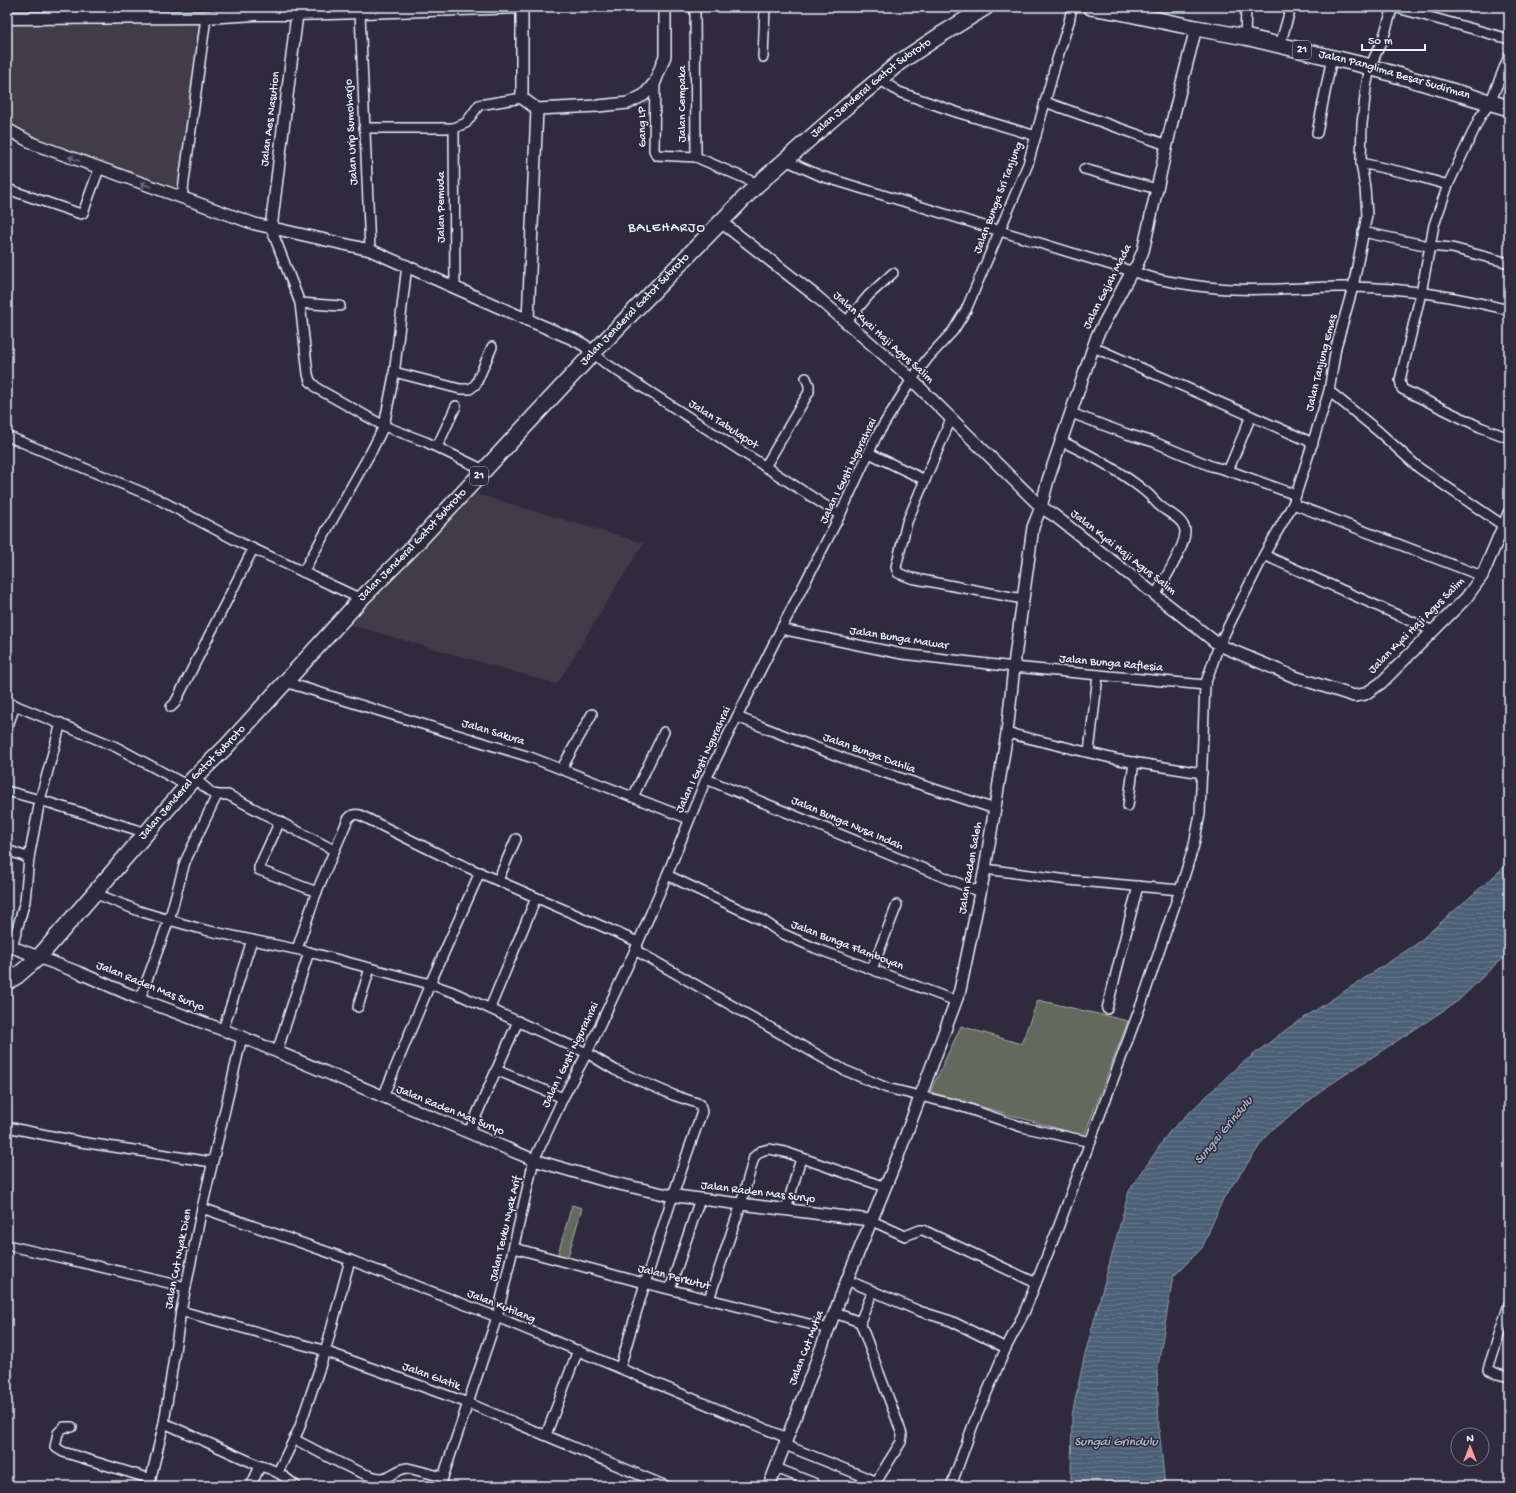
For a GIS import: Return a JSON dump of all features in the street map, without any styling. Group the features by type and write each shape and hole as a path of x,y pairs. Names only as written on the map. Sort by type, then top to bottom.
{"highway":[{"name":"Jalan Jenderal Gatot Subroto","path":"7,982 17,976 39,957 94,893 136,829 185,781 226,747 361,599 410,549 593,354 758,184 900,62 986,7"},
{"name":"Jalan Panglima Besar Sudirman","path":"1091,7 1245,37 1332,57 1509,108"}],"main road":[{"path":"7,18 206,17 256,11 298,14 322,10 360,12 522,7"}],"street":[{"path":"109,7 115,18"},
{"path":"522,7 522,98"},
{"path":"364,128 454,128 466,123 479,105 522,98 537,108 598,106 628,102 644,95 655,82 665,56 664,7"},
{"name":"Jalan Cempaka","path":"695,7 696,157 758,184"},
{"path":"764,57 765,7"},
{"name":"Jalan Bunga Sri Tanjung","path":"912,380 928,358 953,331 966,310 1000,232 1028,164 1072,7"},
{"path":"1245,37 1246,7"},
{"path":"1280,45 1291,7"},
{"path":"1393,7 1509,39"},
{"name":"Jalan Tanjung Emas","path":"951,1486 974,1425 1006,1348 1024,1313 1091,1142 1142,1002 1194,845 1200,814 1204,685 1219,645 1264,555 1294,500 1329,390 1336,347 1353,287 1367,215 1361,163 1362,124 1370,67 1384,36 1393,7"},
{"name":"Jalan Urip Sumoharjo","path":"360,12 370,250"},
{"name":"Jalan Aes Nasution","path":"271,228 298,14"},
{"path":"182,197 206,17"},
{"name":"Jalan Gajah Mada","path":"1041,507 1048,480 1097,336 1132,271 1137,265 1143,251 1196,28"},
{"path":"1509,56 1490,102 1480,116 1448,185 1434,225 1421,292 1400,380 1401,387 1480,427 1509,438"},
{"path":"1317,133 1332,57"},
{"path":"879,79 899,92 956,112 1036,136"},
{"name":"Gang LP","path":"655,82 654,150 656,155 696,157"},
{"path":"1045,102 1167,145"},
{"path":"528,320 537,108"},
{"name":"Jalan Pemuda","path":"454,128 455,287"},
{"path":"7,129 34,144 255,224 370,250 573,339 584,345 593,354"},
{"path":"785,160 821,176 1000,232 1170,282 1232,289 1353,287 1393,289 1440,294 1509,310"},
{"path":"1361,163 1406,173 1448,185"},
{"path":"7,189 81,214 83,213 99,168"},
{"path":"1084,170 1157,189"},
{"name":"Jalan Kyai Haji Agus Salim","path":"721,222 816,296 912,380 1041,507 1055,516 1156,594 1201,632 1219,645 1295,677 1354,696 1365,694 1381,683 1466,598 1482,576 1509,513"},
{"path":"271,228 300,303 310,381 318,389 384,426 437,447 484,470"},
{"path":"1363,232 1429,246 1452,248 1509,263"},
{"path":"303,572 384,426 394,372 407,265"},
{"path":"846,322 869,295 893,272"},
{"path":"300,303 340,306"},
{"path":"394,372 460,389 470,389 476,384 492,347"},
{"path":"1093,347 1313,443"},
{"name":"Jalan Tabulapot","path":"593,354 840,516"},
{"path":"765,467 809,392 809,385 806,378"},
{"name":"Jalan I Gusti Ngurahrai","path":"534,1160 563,1098 587,1053 637,946 706,779 781,629 840,516 876,438 912,380"},
{"path":"1329,390 1419,468 1504,526"},
{"path":"437,447 456,406"},
{"path":"1071,413 1127,434 1154,442 1211,466 1228,471 1294,500 1482,576"},
{"path":"1228,471 1251,416"},
{"path":"951,419 908,522 896,567 898,573 911,578 1023,599"},
{"path":"7,436 156,498 253,549 361,599"},
{"path":"1061,441 1100,460 1147,493 1160,506 1182,523 1185,530 1184,538 1177,555 1156,594"},
{"path":"869,453 925,480"},
{"name":"Jalan Raden Saleh","path":"870,1220 885,1187 921,1096 960,990 985,869 1007,733 1014,667 1033,526 1041,507"},
{"path":"171,707 175,703 253,549"},
{"path":"1264,555 1433,631"},
{"name":"Jalan Bunga Mawar","path":"781,629 902,654 1014,667"},
{"name":"Jalan Bunga Raflesia","path":"1014,667 1204,685"},
{"path":"1089,752 1098,675"},
{"name":"Jalan Sakura","path":"286,682 530,757 562,768 689,819"},
{"path":"7,729 11,704 61,723 116,747 213,794 228,795 334,850"},
{"path":"562,768 592,714"},
{"name":"Jalan Bunga Dahlia","path":"737,717 861,765 994,809"},
{"path":"10,946 25,901 29,858 40,800 61,723"},
{"path":"632,797 664,732"},
{"path":"1007,733 1134,762 1202,773"},
{"path":"1128,806 1134,762"},
{"name":"Jalan Bunga Nusa Indah","path":"706,779 980,892"},
{"path":"7,791 136,829"},
{"path":"140,999 169,920 185,862 217,795"},
{"path":"297,949 316,892 348,819 354,814 360,815 453,861 498,880 637,946 844,1070 887,1088 957,1105 1022,1127 1091,1142"},
{"path":"280,822 259,870 316,892"},
{"path":"498,880 516,839"},
{"path":"7,850 29,858"},
{"path":"985,869 1068,880 1180,890"},
{"path":"383,1097 430,984 480,872"},
{"name":"Jalan Bunga Flamboyan","path":"667,875 762,920 781,933 956,1001"},
{"path":"1107,1009 1138,886"},
{"path":"94,893 138,911 205,930 297,949 430,984 453,992 587,1053 615,1070 673,1095 700,1104 702,1112 672,1195 644,1283 620,1368"},
{"path":"490,1008 536,898"},
{"path":"872,969 897,904"},
{"path":"223,1030 252,940"},
{"name":"Jalan Raden Mas Suryo","path":"10,946 140,999 242,1037 534,1160 606,1181 672,1195 870,1220"},
{"path":"277,1052 309,952"},
{"path":"358,1007 370,968"},
{"path":"469,1132 518,1021"},
{"name":"Jalan Cut Nyak Dien","path":"150,1483 164,1423 181,1311 202,1208 242,1037"},
{"path":"496,1070 563,1098"},
{"path":"7,1127 81,1142 212,1162"},
{"path":"709,1299 741,1204 754,1156 761,1151 769,1149 785,1152 885,1187"},
{"path":"786,1210 802,1158"},
{"name":"Jalan Teuku Nyak Arif","path":"441,1482 497,1317 534,1160"},
{"path":"670,1289 700,1199"},
{"name":"Jalan Kutilang","path":"202,1208 350,1260 497,1317 620,1368 875,1481 878,1479 901,1442 902,1435 860,1322"},
{"path":"870,1220 904,1236 923,1230 1036,1283"},
{"name":"Jalan Cut Mutia","path":"769,1486 870,1220"},
{"path":"7,1244 186,1287"},
{"name":"Jalan Perkutut","path":"514,1248 644,1283 829,1329"},
{"path":"278,1472 294,1439 325,1352 350,1260"},
{"path":"847,1280 919,1311 950,1321 1006,1348"},
{"path":"835,1313 860,1322 874,1291"},
{"path":"1509,1304 1488,1369 1497,1374 1509,1377"},
{"name":"Jalan Glatik","path":"181,1311 325,1352 468,1403 666,1486"},
{"path":"546,1435 578,1350"},
{"path":"164,1423 260,1466 270,1468 278,1472 296,1486"},
{"path":"72,1427 64,1428 58,1434 55,1447 63,1452 150,1483"},
{"path":"294,1439 372,1477 387,1477 403,1468 408,1468 441,1482"},
{"path":"251,1486 260,1466"},
{"path":"776,1468 814,1483"}],"shaded area":[{"path":"201,19 185,147 177,188 31,136 7,122 7,25"},
{"path":"470,492 643,543 557,684 344,623"}],"green space":[{"path":"1038,1000 1128,1021 1084,1136 930,1092 961,1026 1021,1044"},
{"path":"572,1205 582,1208 567,1260 557,1257"}],"water":[{"name":"Sungai Grindulu","path":"1509,863 1509,955 1498,962 1458,1001 1328,1086 1269,1132 1223,1199 1202,1248 1173,1277 1157,1372 1159,1429 1165,1486 1074,1486 1071,1478 1072,1415 1084,1358 1129,1191 1170,1131 1236,1068 1287,1029 1415,945"}],"district":[{"name":"BALEHARJO","path":"667,228"}]}
